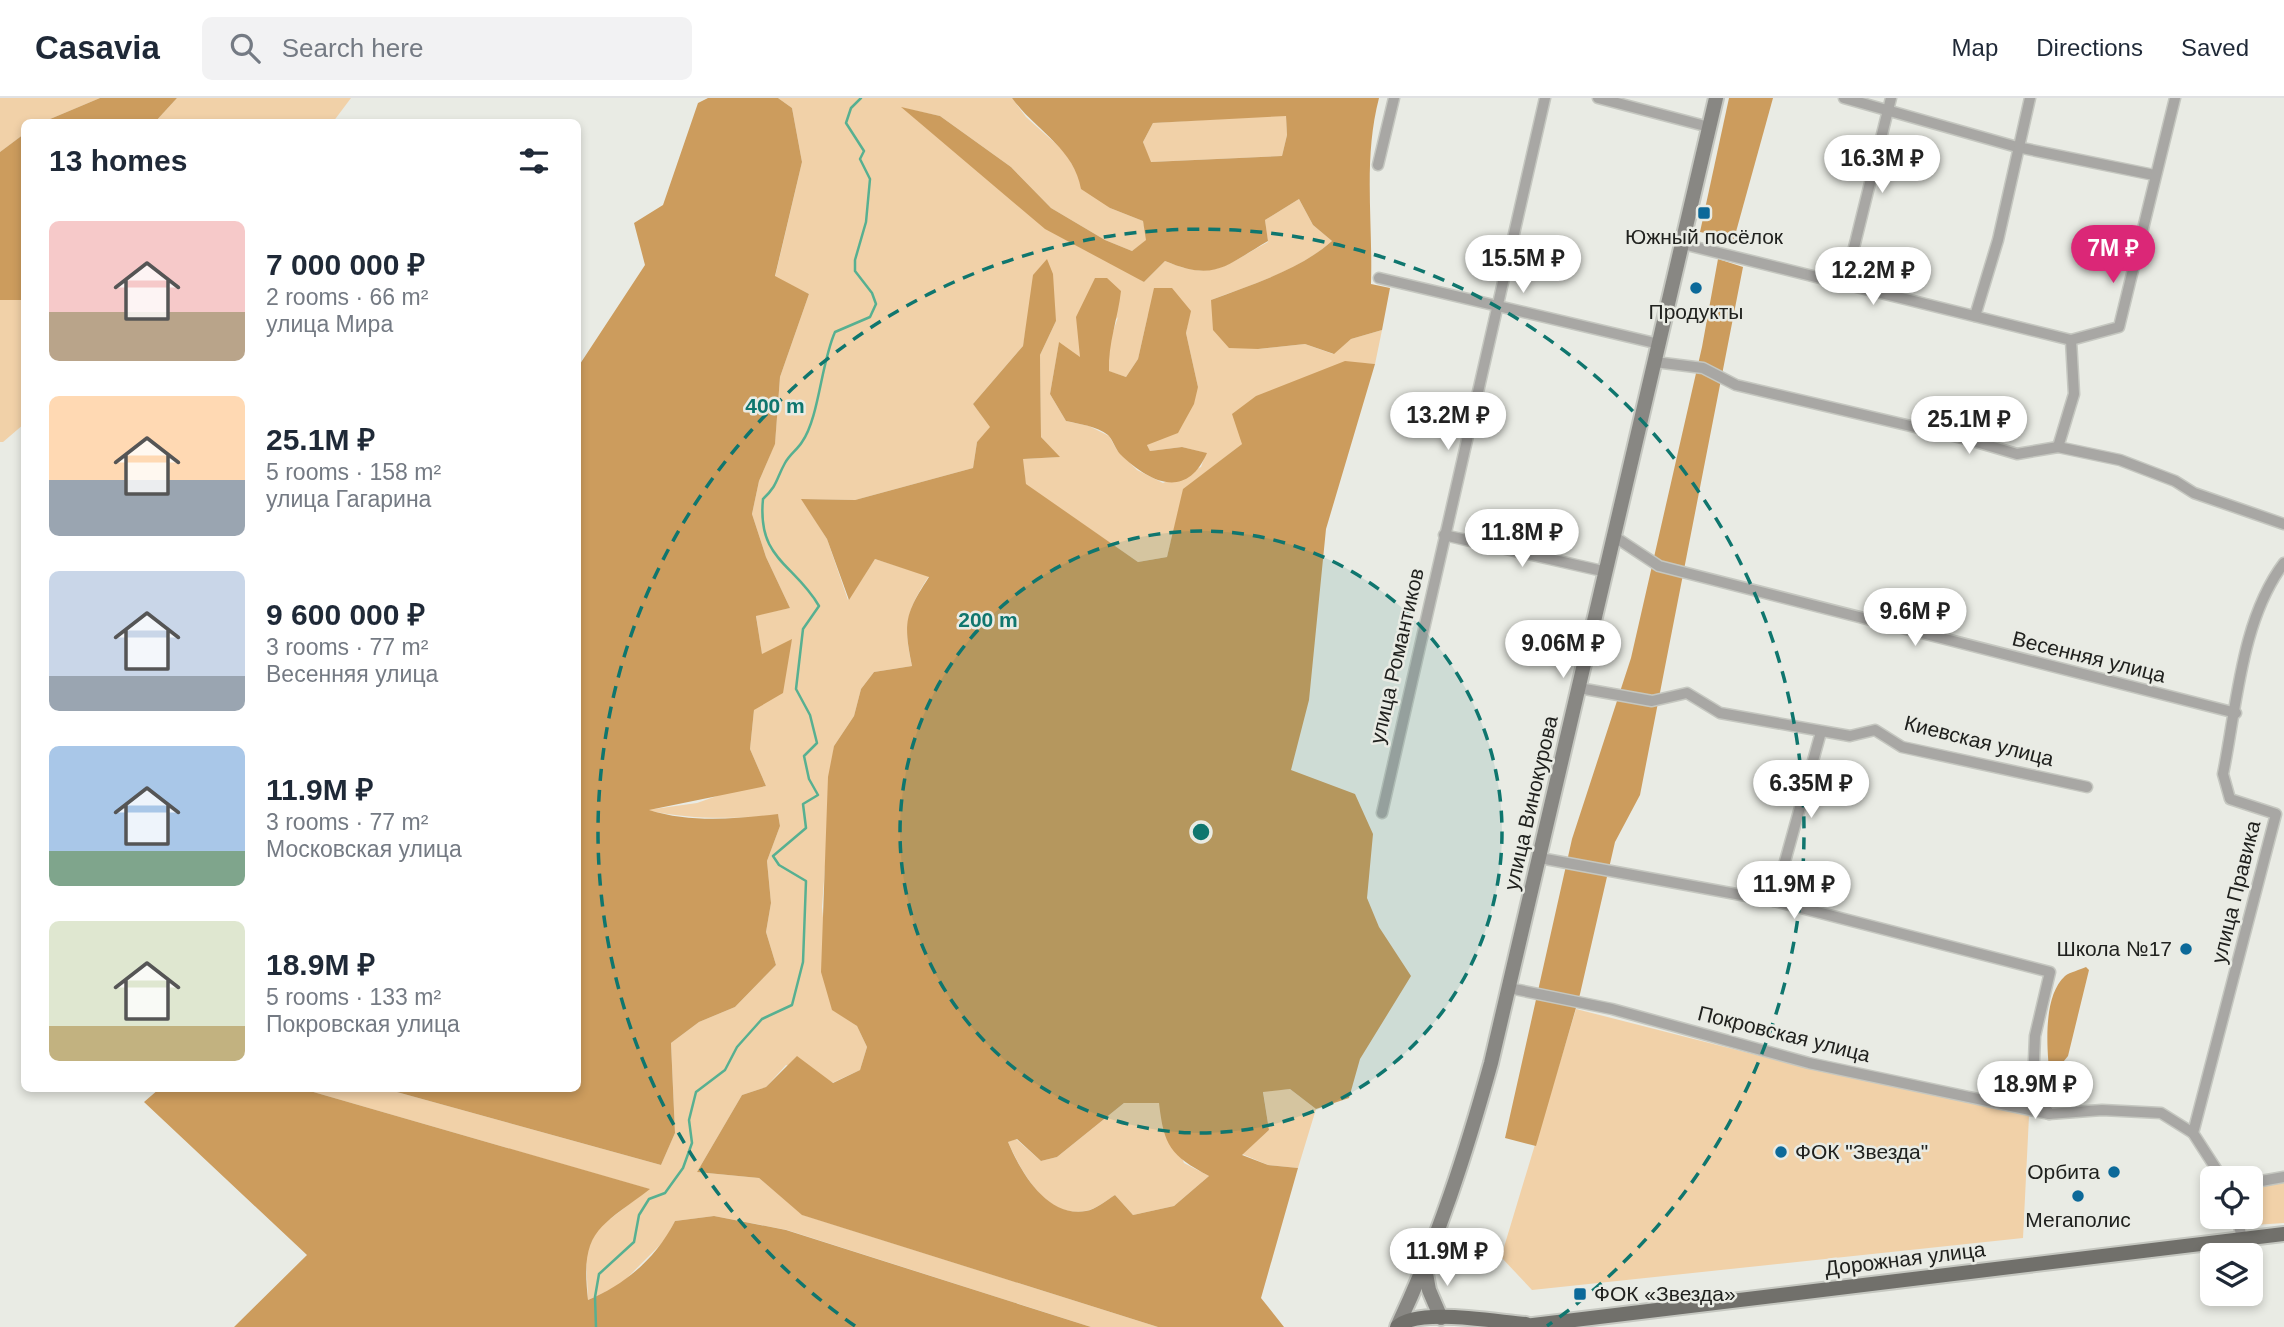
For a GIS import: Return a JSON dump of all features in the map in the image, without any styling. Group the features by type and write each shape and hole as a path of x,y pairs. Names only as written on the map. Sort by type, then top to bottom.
{"main road":[{"name":"улица Винокурова","path":"1398,1326 1425,1266 1470,1140 1540,858 1716,98"},
{"name":"Дорожная улица","path":"1398,1326 1413,1318 1524,1326 2284,1234"},
{"path":"1425,1266 1429,1290 1441,1322"}],"street":[{"path":"1378,164 1394,98"},
{"name":"улица Романтиков","path":"1382,814 1545,98"},
{"path":"1598,98 1709,127"},
{"path":"1844,98 2017,147 2154,175"},
{"path":"1844,284 1891,98"},
{"path":"1975,316 1998,240 2030,98"},
{"path":"1683,244 2071,340 2119,327 2154,175 2175,98"},
{"path":"1379,278 1659,344"},
{"path":"2057,447 2074,394 2071,340"},
{"path":"1655,362 1703,368 1736,386 1966,439 2017,454 2057,447 2120,460 2175,481 2194,493 2284,524"},
{"path":"1444,535 1607,572"},
{"name":"Весенняя улица","path":"1615,537 1658,566 2236,713"},
{"name":"улица Правика","path":"2193,1133 2280,814 2230,799 2223,774 2257,615 2269,583 2284,563"},
{"name":"Киевская улица","path":"1579,688 1652,701 1686,693 1720,713 1850,736 1875,730 1902,747 2087,787"},
{"path":"1774,901 1821,732"},
{"path":"1540,858 1774,901 2050,972 2035,1036 2033,1083 2049,1114"},
{"name":"Покровская улица","path":"1509,988 1612,1009 1809,1063 2049,1114 2102,1110 2161,1113 2193,1133"},
{"path":"2193,1133 2214,1166"},
{"path":"2263,1181 2284,1177"},
{"path":"2240,1229 2242,1239"}],"shaded area":[{"path":"0,98 100,98 50,119 21,119 21,136 0,152"},
{"path":"100,98 177,98 158,119 50,119"},
{"path":"177,98 351,98 335,119 158,119"},
{"path":"708,98 778,98 792,108 802,162 775,276 809,294 780,377 775,444 759,481 752,514 766,557 790,608 756,616 762,654 792,639 783,693 754,710 750,749 766,786 649,810 696,818 778,814 780,826 767,861 771,903 766,932 776,965 735,1007 699,1022 671,1043 675,1133 661,1165 397,1092 581,1092 581,362 645,265 634,223 663,205 698,103"},
{"path":"778,98 1012,98 1026,117 1065,152 1078,175 1110,208 1143,221 1147,240 1132,251 1105,240 1051,208 1011,167 940,116 903,108 936,136 1144,282 1165,261 1196,270 1219,268 1229,264 1268,242 1265,220 1299,199 1313,225 1332,241 1290,269 1211,300 1258,349 1305,344 1333,354 1351,339 1382,330 1375,364 1345,362 1302,379 1242,444 1184,489 1167,557 1138,562 1026,485 1022,459 1059,457 1041,437 1040,355 1056,321 1029,311 1023,346 973,404 991,427 977,442 973,468 855,500 802,499 827,539 848,600 875,559 929,576 915,599 908,619 912,666 874,672 861,689 854,716 834,746 822,907 832,1009 857,1026 867,1047 860,1070 832,1083 786,1065 766,1087 742,1095 697,1172 759,1178 803,1215 1158,1327 1091,1327 787,1230 714,1216 675,1221 665,1240 620,1285 588,1300 586,1254 597,1229 649,1189 313,1092 397,1092 661,1165 675,1133 671,1043 699,1022 735,1007 776,965 766,932 771,903 767,861 780,826 778,815 712,818 647,810 697,803 731,791 766,786 750,749 754,710 792,640 762,655 756,615 790,608 766,557 752,514 759,481 775,443 780,377 809,294 775,277 802,162 792,108","holes":["1190,311 1186,333 1198,387 1147,445 1150,451 1182,447 1206,453 1201,467 1163,483 1137,470 1117,450 1109,436 1089,426 1066,421 1050,394 1059,343 1080,358 1118,317 1110,340 1108,371 1126,377 1138,359 1148,315"]},
{"path":"1012,98 1379,98 1370,167 1371,284 1390,288 1382,330 1351,339 1334,354 1305,344 1258,349 1229,348 1213,330 1211,300 1290,269 1332,241 1313,225 1299,199 1265,220 1268,241 1230,264 1196,270 1165,261 1144,282 1045,229 901,107 940,116 1011,167 1051,208 1105,240 1132,251 1146,240 1143,221 1110,208 1081,189 1077,175 1062,151","holes":["1286,116 1287,135 1282,156 1151,162 1143,142 1153,123"]},
{"path":"1729,98 1773,98 1734,239 1700,232"},
{"path":"1286,115 1287,135 1282,156 1150,162 1143,142 1153,123"},
{"path":"21,136 21,300 0,300 0,152"},
{"path":"1047,259 1053,274 1056,321 1040,355 1041,437 1060,457 1023,459 1026,484 1138,562 1167,557 1183,489 1242,444 1232,414 1256,396 1345,361 1375,364 1326,529 1309,700 1291,770 1355,794 1373,834 1367,898 1379,927 1411,976 1360,1059 1349,1098 1316,1109 1290,1089 1263,1092 1269,1130 1242,1155 1268,1165 1298,1168 1261,1298 1284,1327 1158,1327 802,1215 759,1178 697,1172 742,1095 766,1087 797,1056 833,1083 860,1070 867,1047 857,1026 832,1010 821,972 828,777 834,746 854,716 861,689 874,672 912,666 907,639 908,619 915,600 929,577 875,559 849,600 827,539 801,499 855,500 973,468 977,442 990,427 973,404 1023,346 1033,275","holes":["1124,1103 1159,1103 1163,1130 1171,1148 1185,1162 1209,1176 1174,1206 1133,1215 1115,1195 1086,1211 1059,1207 1036,1190 1008,1142 1017,1139 1041,1161 1057,1157"]},
{"path":"1718,259 1743,267 1640,795 1615,842 1580,994 1536,1146 1505,1138 1572,839 1631,658 1702,347"},
{"path":"1095,278 1107,278 1121,291 1110,350 1109,371 1126,377 1138,359 1154,288 1172,288 1191,311 1186,333 1198,387 1194,404 1178,433 1147,445 1150,451 1182,447 1207,453 1189,477 1178,482 1155,479 1131,464 1120,454 1110,437 1099,429 1066,421 1050,394 1059,342 1080,357 1076,317"},
{"path":"0,300 21,300 21,427 0,442"},
{"path":"2086,967 2089,970 2068,1056 2050,1078 2048,1025 2053,997 2065,976"},
{"name":"ФОК \"Звезда\"","path":"1576,1009 1808,1068 2029,1116 2023,1238 1532,1290 1501,1257"},
{"path":"1290,1089 1316,1109 1298,1168 1268,1165 1242,1154 1269,1130 1263,1091"},
{"path":"156,1092 313,1092 650,1189 597,1233 587,1259 588,1300 615,1286 639,1268 659,1247 675,1221 714,1216 786,1230 1091,1327 234,1327 307,1255 144,1102"},
{"path":"1124,1103 1159,1103 1184,1163 1209,1176 1174,1206 1133,1215 1115,1195 1097,1207 1085,1211 1071,1211 1046,1200 1020,1166 1008,1142 1016,1139 1041,1161 1057,1157"},
{"path":"2284,1183 2284,1223 2263,1224 2263,1185"}],"waterway":[{"path":"596,1327 595,1297 599,1274 634,1242 639,1215 649,1199 665,1193 683,1168 692,1143 689,1120 696,1092 725,1070 737,1047 762,1019 792,1005 803,962 806,881 779,865 773,856 806,828 803,804 818,795 809,779 804,756 817,743 810,715 796,689 803,629 819,606 771,548 763,519 763,499 772,490 787,460 808,432 835,332 870,317 876,304 872,293 855,271 855,260 866,222 870,179 860,159 864,151 846,123 851,108 861,98"}],"place":[{"name":"Южный посёлок","path":"1704,213"},
{"name":"Продукты","path":"1696,288"},
{"name":"Школа №17","path":"2186,949"},
{"name":"ФОК \"Звезда\"","path":"1781,1152"},
{"name":"Орбита","path":"2114,1172"},
{"name":"Мегаполис","path":"2078,1196"},
{"name":"ФОК «Звезда»","path":"1580,1294"}]}
